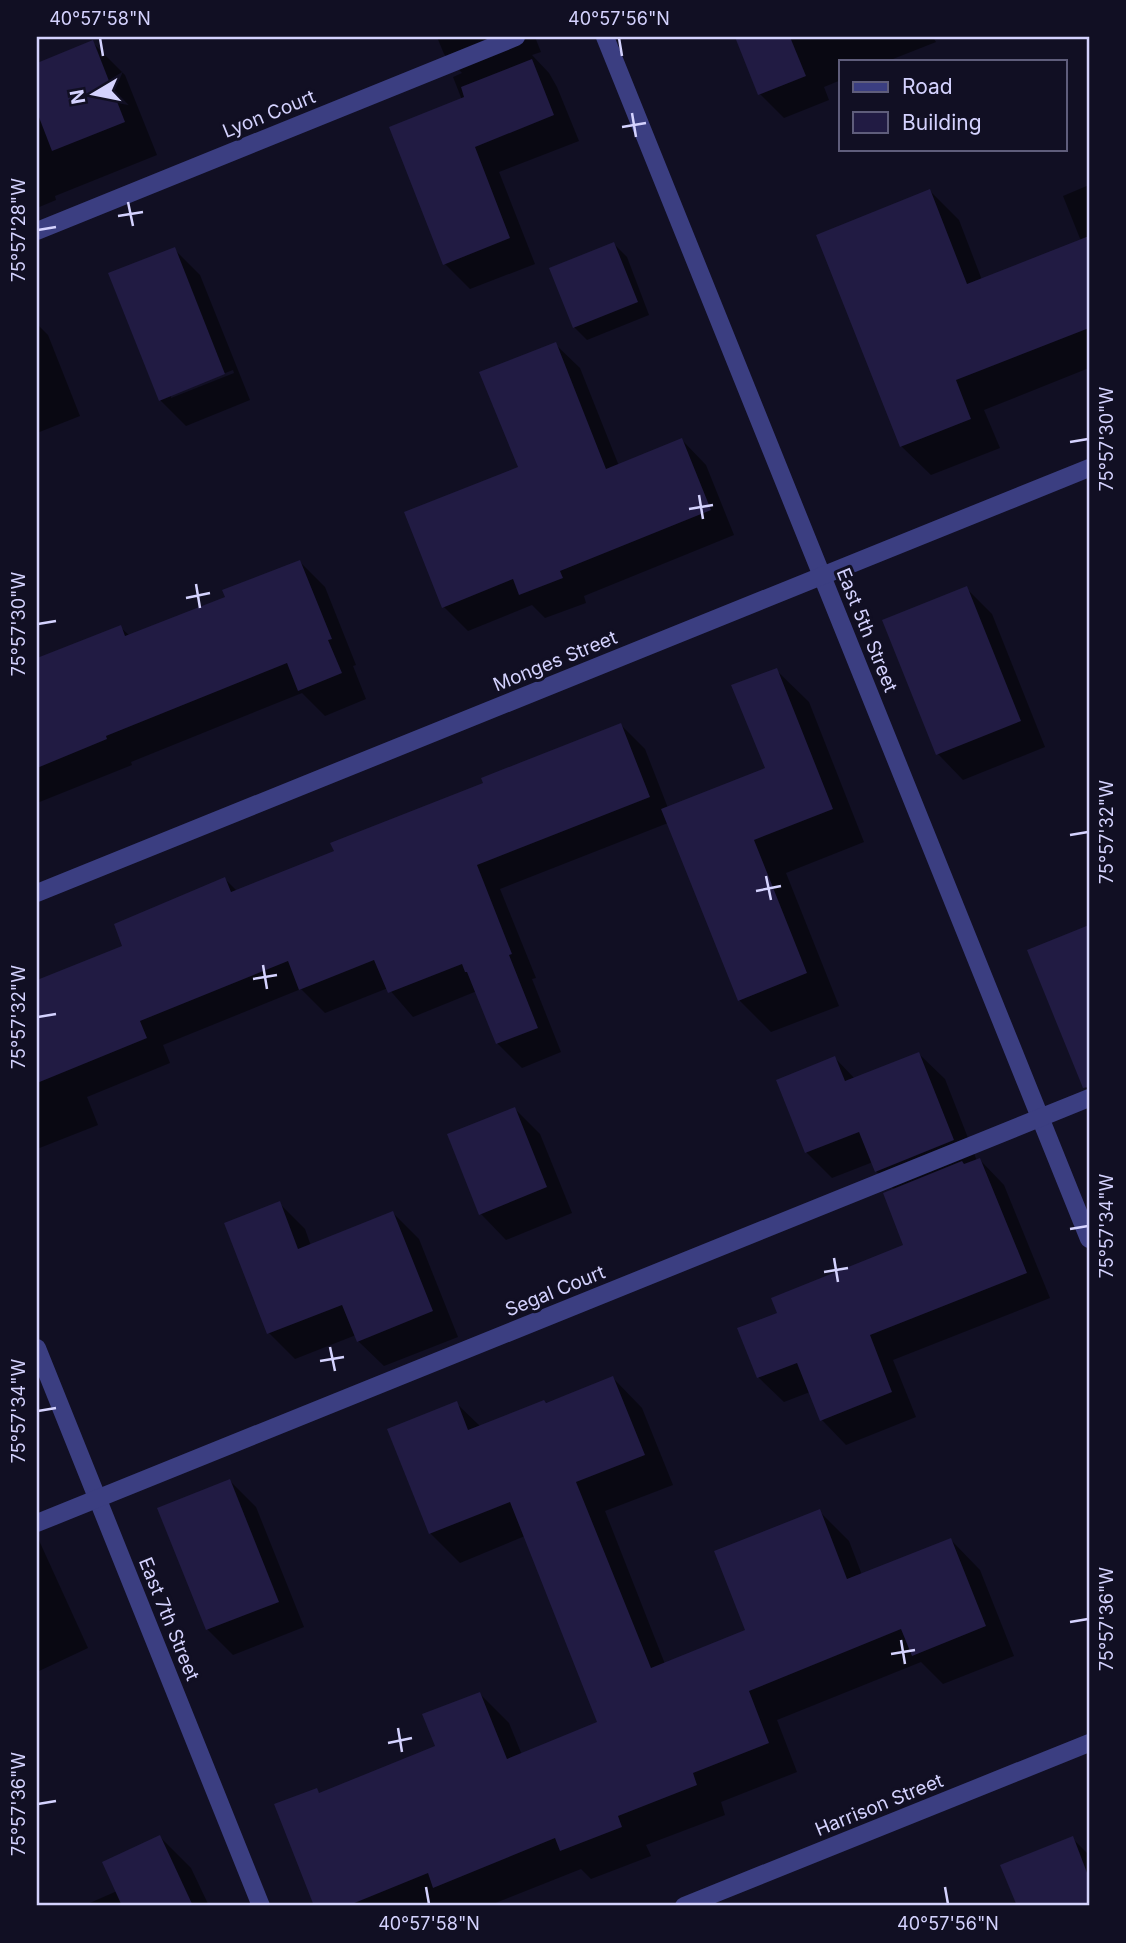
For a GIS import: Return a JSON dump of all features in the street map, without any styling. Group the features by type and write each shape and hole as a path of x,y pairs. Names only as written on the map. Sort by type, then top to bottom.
{"street":[{"name":"Lyon Court","path":"37,231 516,37"},
{"name":"East 5th Street","path":"605,37 1089,1239"},
{"name":"Monges Street","path":"37,893 1089,468"},
{"name":"Segal Court","path":"37,1523 1089,1098"},
{"name":"East 7th Street","path":"37,1348 261,1906"},
{"name":"Harrison Street","path":"684,1906 1089,1743"}],"building":[{"path":"735,37 790,37 806,76 758,95"},
{"path":"93,40 125,122 52,151 37,112 37,63"},
{"path":"532,59 554,115 475,147 510,238 443,265 389,127 464,97 461,87"},
{"path":"930,189 967,284 1089,236 1089,328 956,380 971,419 900,447 816,235"},
{"path":"614,242 638,302 573,328 549,268"},
{"path":"175,247 225,374 159,401 108,273"},
{"path":"556,342 606,469 682,438 711,510 560,571 563,578 519,595 513,579 442,608 404,512 518,467 479,372"},
{"path":"300,560 332,639 328,640 342,673 298,691 287,663 106,736 107,739 37,768 37,658 121,625 125,636 225,597 222,590"},
{"path":"967,586 1021,721 936,755 882,620"},
{"path":"777,668 833,809 754,840 807,973 738,1001 661,809 765,768 731,685"},
{"path":"621,723 650,797 477,865 538,1028 496,1044 462,964 388,993 374,960 299,990 288,961 140,1021 147,1038 37,1083 37,980 122,946 114,924 225,877 231,892 334,851 330,843 483,783 481,778"},
{"path":"1089,925 1089,1087 1083,1088 1027,950"},
{"path":"919,1052 954,1140 875,1172 859,1132 805,1153 776,1080 835,1056 845,1081"},
{"path":"515,1107 547,1187 479,1215 447,1134"},
{"path":"980,1158 1027,1273 870,1335 892,1392 820,1421 797,1363 757,1378 737,1328 777,1313 771,1298 903,1245 883,1193 962,1161 964,1164"},
{"path":"280,1201 298,1249 393,1211 433,1311 357,1342 342,1305 267,1334 224,1223"},
{"path":"613,1376 645,1455 576,1482 651,1668 745,1630 714,1551 820,1509 847,1579 951,1538 986,1626 912,1656 901,1629 749,1691 769,1743 693,1773 697,1785 618,1816 622,1827 560,1851 555,1838 433,1888 428,1873 347,1906 314,1906 274,1804 317,1788 319,1793 435,1746 422,1714 480,1692 507,1759 597,1722 510,1502 429,1534 387,1429 457,1401 468,1430"},
{"path":"230,1479 279,1602 206,1630 157,1508"},
{"path":"160,1835 193,1906 122,1906 102,1862"},
{"path":"1073,1836 1089,1878 1089,1906 1017,1906 1000,1865"}]}
